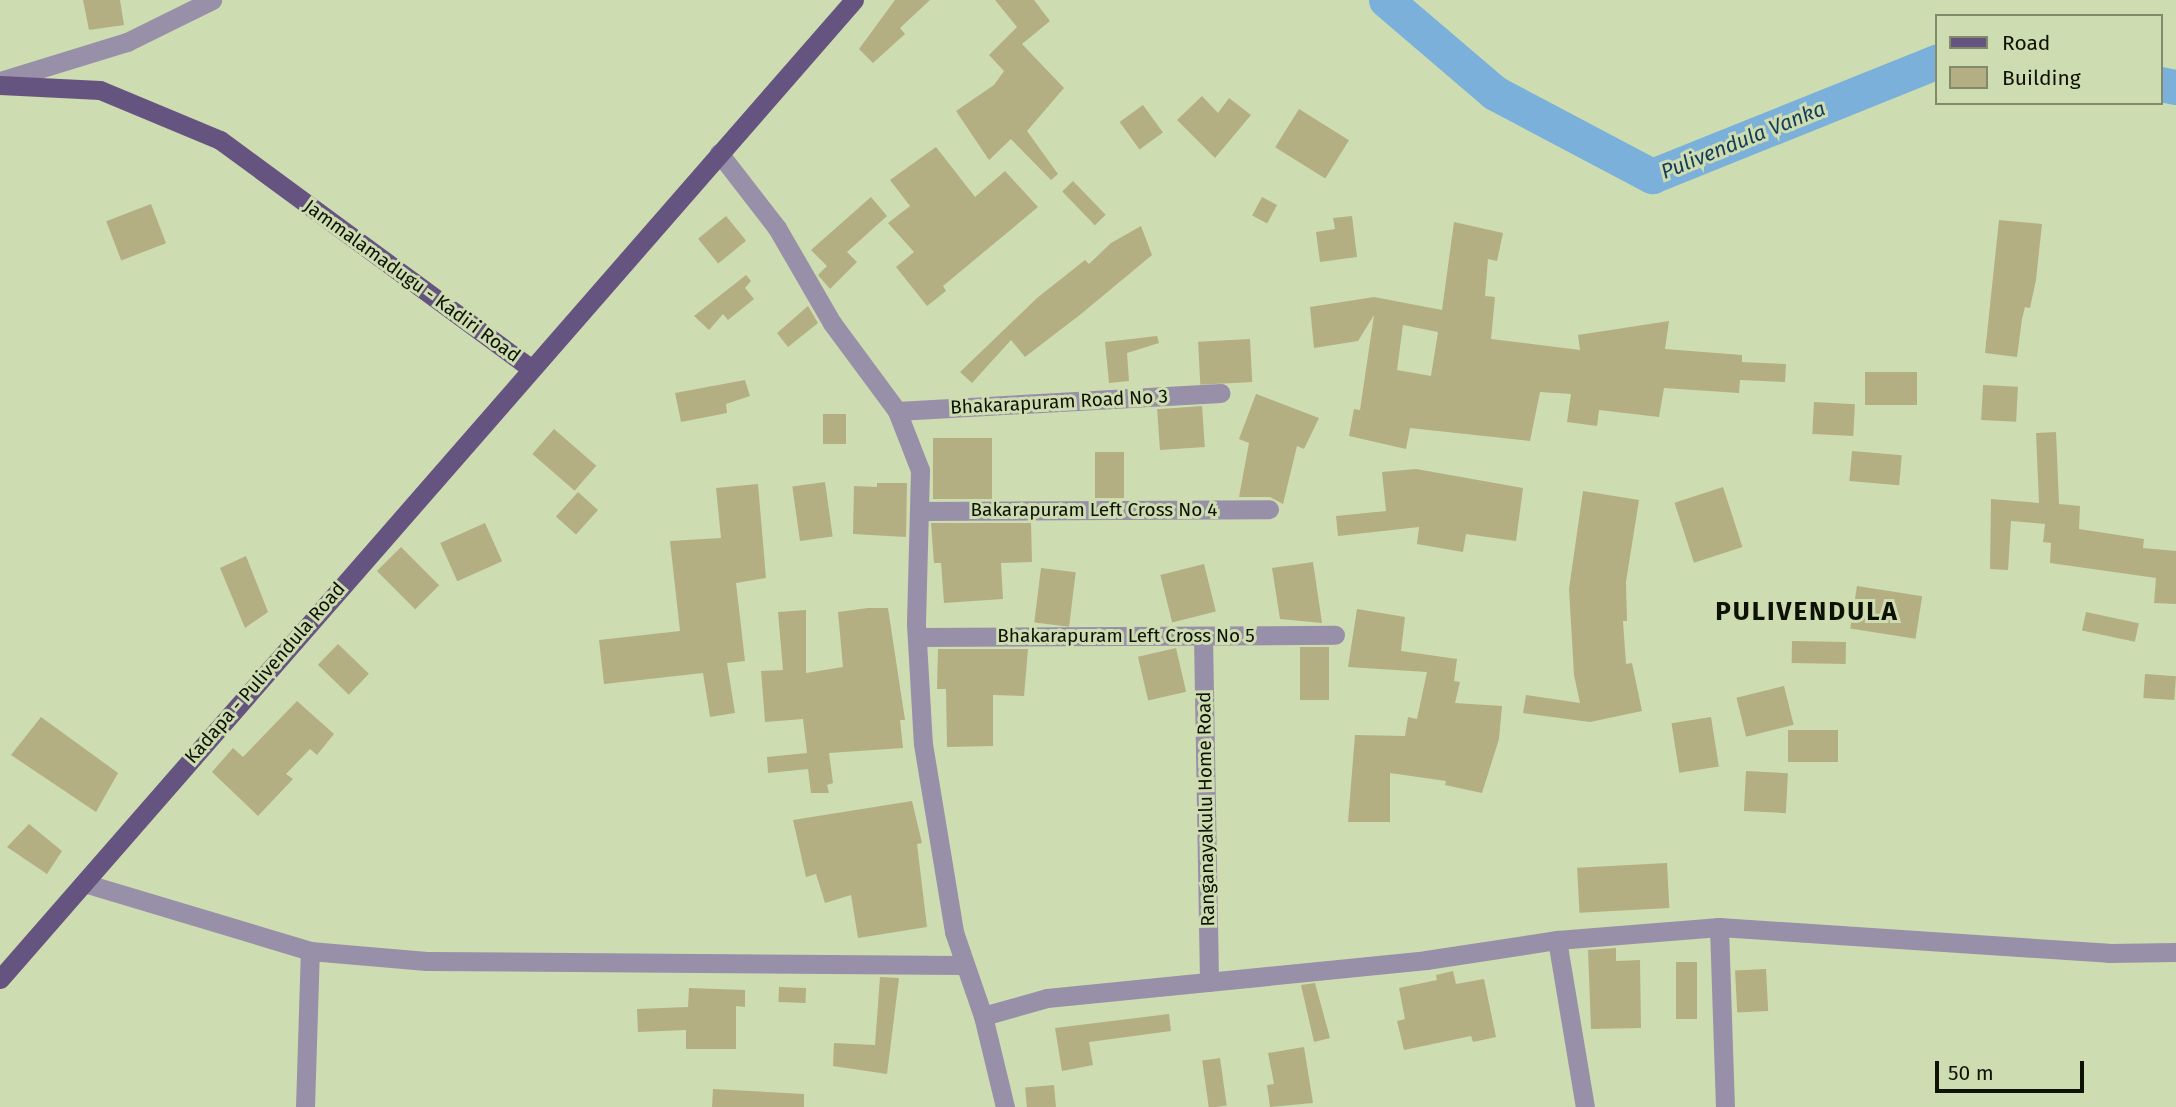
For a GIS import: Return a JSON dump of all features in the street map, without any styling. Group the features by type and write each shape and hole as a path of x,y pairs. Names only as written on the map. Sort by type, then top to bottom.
{"main road":[{"name":"Jammalamadugu - Kadiri Road","path":"0,83 100,90 220,141 529,367 854,0"},
{"name":"Kadapa - Pulivendula Road","path":"0,979 529,367"}],"street":[{"path":"0,83 128,42 212,0"},
{"path":"719,153 777,228 832,323 897,411 920,470 917,636 923,744 962,965 982,1016 1005,1107"},
{"name":"Bhakarapuram Road No 3","path":"897,411 1221,393"},
{"name":"Bakarapuram Left Cross No 4","path":"919,511 1269,509"},
{"name":"Bhakarapuram Left Cross No 5","path":"917,636 1335,635"},
{"name":"Ranganayakulu Home Road","path":"1203,636 1209,982"},
{"path":"84,883 310,951 427,961 962,965"},
{"path":"982,1016 1047,998 1426,960 1557,940 1719,927 2108,953 2176,952"},
{"path":"1719,927 1725,1107"},
{"path":"1557,940 1585,1107"},
{"path":"304,1107 310,951"}],"building":[{"path":"83,0 120,0 124,25 89,30"},
{"path":"895,0 930,0 900,28 905,34 873,63 859,49"},
{"path":"995,0 1034,0 1050,21 1022,44 1064,88 1027,131 1058,174 1051,180 1011,139 989,160 956,111 994,85 1004,71 989,55 1017,27"},
{"path":"1202,96 1218,113 1229,98 1251,115 1215,158 1177,120"},
{"path":"1143,105 1163,133 1140,150 1120,122"},
{"path":"1299,109 1349,140 1325,178 1275,147"},
{"path":"936,147 975,197 1005,171 1038,207 943,286 946,291 927,306 896,267 914,252 888,223 910,206 890,180"},
{"path":"1073,181 1106,215 1095,225 1062,191"},
{"path":"871,197 887,216 847,252 857,262 830,289 818,275 827,266 811,250"},
{"path":"1262,197 1277,205 1267,224 1252,216"},
{"path":"151,204 166,243 121,260 106,221"},
{"path":"726,216 746,241 718,264 698,239"},
{"path":"1352,216 1357,257 1320,262 1316,232 1335,229 1333,218"},
{"path":"1999,220 2042,224 2036,280 2030,308 2025,307 2022,319 2017,357 1985,353"},
{"path":"1454,222 1503,233 1497,261 1488,259 1485,296 1495,297 1491,339 1580,350 1578,335 1669,321 1665,349 1742,355 1742,362 1786,364 1785,382 1740,380 1739,393 1664,388 1659,417 1599,410 1597,426 1567,422 1571,394 1540,392 1530,441 1410,428 1406,449 1349,436 1354,409 1360,410 1374,315 1358,341 1314,348 1310,307 1374,297 1442,310","holes":["1403,325 1438,332 1431,376 1397,370"]},
{"path":"1141,226 1152,255 1081,314 1025,357 1011,340 972,383 960,372 1037,298 1085,260 1089,264 1111,243"},
{"path":"746,275 751,281 745,288 754,299 728,320 723,314 709,330 694,316"},
{"path":"808,306 818,323 788,347 777,333"},
{"path":"1157,336 1159,343 1127,353 1129,381 1109,383 1105,342"},
{"path":"1250,339 1252,382 1200,385 1198,342"},
{"path":"1865,372 1917,372 1917,405 1865,405"},
{"path":"745,380 750,396 726,404 727,413 681,422 675,393"},
{"path":"1983,385 2018,387 2016,422 1981,420"},
{"path":"1256,394 1319,418 1304,449 1297,446 1283,504 1270,497 1239,497 1249,443 1239,439"},
{"path":"1814,402 1855,404 1853,436 1812,434"},
{"path":"1202,406 1205,447 1160,450 1157,409"},
{"path":"823,414 846,414 846,444 823,444"},
{"path":"554,429 596,466 575,491 532,454"},
{"path":"2056,432 2059,504 2080,506 2079,529 2144,539 2143,548 2176,551 2176,604 2154,603 2156,578 2050,563 2051,543 2043,542 2045,524 2011,521 2008,570 1990,569 1991,499 2039,503 2036,433"},
{"path":"933,438 992,438 992,499 933,499"},
{"path":"1852,451 1902,455 1899,485 1849,481"},
{"path":"1095,452 1124,452 1124,498 1095,498"},
{"path":"1416,469 1523,488 1516,541 1466,534 1463,552 1417,544 1419,527 1338,536 1336,516 1386,511 1382,472"},
{"path":"825,482 833,536 800,541 792,487"},
{"path":"877,483 907,483 906,537 853,534 854,486 877,487"},
{"path":"758,484 766,578 736,583 745,661 727,663 735,713 710,717 703,673 604,684 599,640 680,631 670,541 721,538 716,488"},
{"path":"1723,487 1742,547 1694,563 1674,503"},
{"path":"1583,491 1639,500 1626,582 1627,621 1623,621 1626,664 1632,663 1642,711 1590,722 1523,713 1526,695 1580,703 1574,675 1569,589"},
{"path":"578,492 598,510 576,535 556,517"},
{"path":"485,523 502,561 457,581 440,543"},
{"path":"931,523 1031,523 1032,562 1001,563 1003,599 944,603 941,563 934,563"},
{"path":"401,547 439,585 415,609 377,571"},
{"path":"246,556 268,612 245,628 220,568"},
{"path":"1313,562 1322,623 1280,619 1272,568"},
{"path":"1204,564 1216,612 1172,622 1160,575"},
{"path":"1041,568 1076,572 1069,627 1034,623"},
{"path":"1857,586 1922,596 1915,639 1850,628"},
{"path":"888,608 905,720 900,720 903,748 829,753 833,783 827,785 829,793 811,793 808,769 768,773 767,757 807,753 803,719 765,722 761,671 783,670 778,612 806,610 806,673 843,667 838,612"},
{"path":"1357,609 1405,617 1401,651 1457,659 1454,681 1460,682 1455,703 1502,706 1499,739 1482,793 1445,785 1446,781 1390,773 1390,822 1348,822 1355,735 1405,736 1408,717 1417,719 1427,672 1348,667"},
{"path":"2086,612 2139,623 2135,642 2082,631"},
{"path":"1792,641 1846,642 1846,664 1792,663"},
{"path":"338,644 369,674 349,695 318,665"},
{"path":"1300,647 1329,647 1329,700 1300,700"},
{"path":"1176,648 1186,692 1148,701 1138,657"},
{"path":"938,649 1028,649 1024,696 993,695 993,746 947,747 946,689 937,689"},
{"path":"2145,674 2176,676 2174,700 2143,698"},
{"path":"1784,686 1794,725 1746,737 1736,698"},
{"path":"297,701 334,734 317,755 310,749 286,774 293,779 258,816 212,772 233,748 243,757"},
{"path":"41,717 118,773 96,812 11,755"},
{"path":"1711,717 1719,766 1679,773 1671,723"},
{"path":"1788,730 1838,730 1838,762 1788,762"},
{"path":"1746,771 1788,773 1786,813 1744,811"},
{"path":"912,801 922,843 917,844 927,927 858,938 851,895 825,903 816,874 806,877 793,820"},
{"path":"29,824 62,851 47,874 7,847"},
{"path":"1667,863 1669,908 1579,913 1577,868"},
{"path":"1616,948 1616,961 1640,960 1641,1028 1591,1029 1588,950"},
{"path":"1676,962 1697,962 1697,1019 1676,1019"},
{"path":"1766,969 1768,1011 1737,1013 1735,971"},
{"path":"1453,971 1456,984 1484,979 1496,1037 1473,1042 1471,1036 1404,1050 1397,1021 1405,1019 1399,988 1437,980 1436,975"},
{"path":"880,977 899,978 887,1074 833,1066 834,1043 875,1045"},
{"path":"1315,983 1330,1038 1314,1042 1301,985"},
{"path":"779,987 806,988 805,1003 778,1002"},
{"path":"689,988 745,990 745,1007 736,1006 736,1049 686,1049 686,1030 638,1032 637,1009 688,1007"},
{"path":"1169,1014 1171,1031 1089,1042 1093,1065 1062,1071 1055,1028"},
{"path":"1304,1047 1313,1103 1270,1107 1267,1085 1274,1084 1268,1053"},
{"path":"1220,1058 1227,1106 1209,1107 1202,1061"},
{"path":"1054,1085 1056,1107 1027,1107 1025,1088"},
{"path":"713,1089 804,1094 804,1107 712,1107"}],"waterway":[{"name":"Pulivendula Vanka","path":"1386,0 1495,93 1652,176 1934,63"},
{"name":"Pulivendula Vanka","path":"2162,84 2176,87"}],"district":[{"name":"PULIVENDULA","path":"1807,612"}]}
